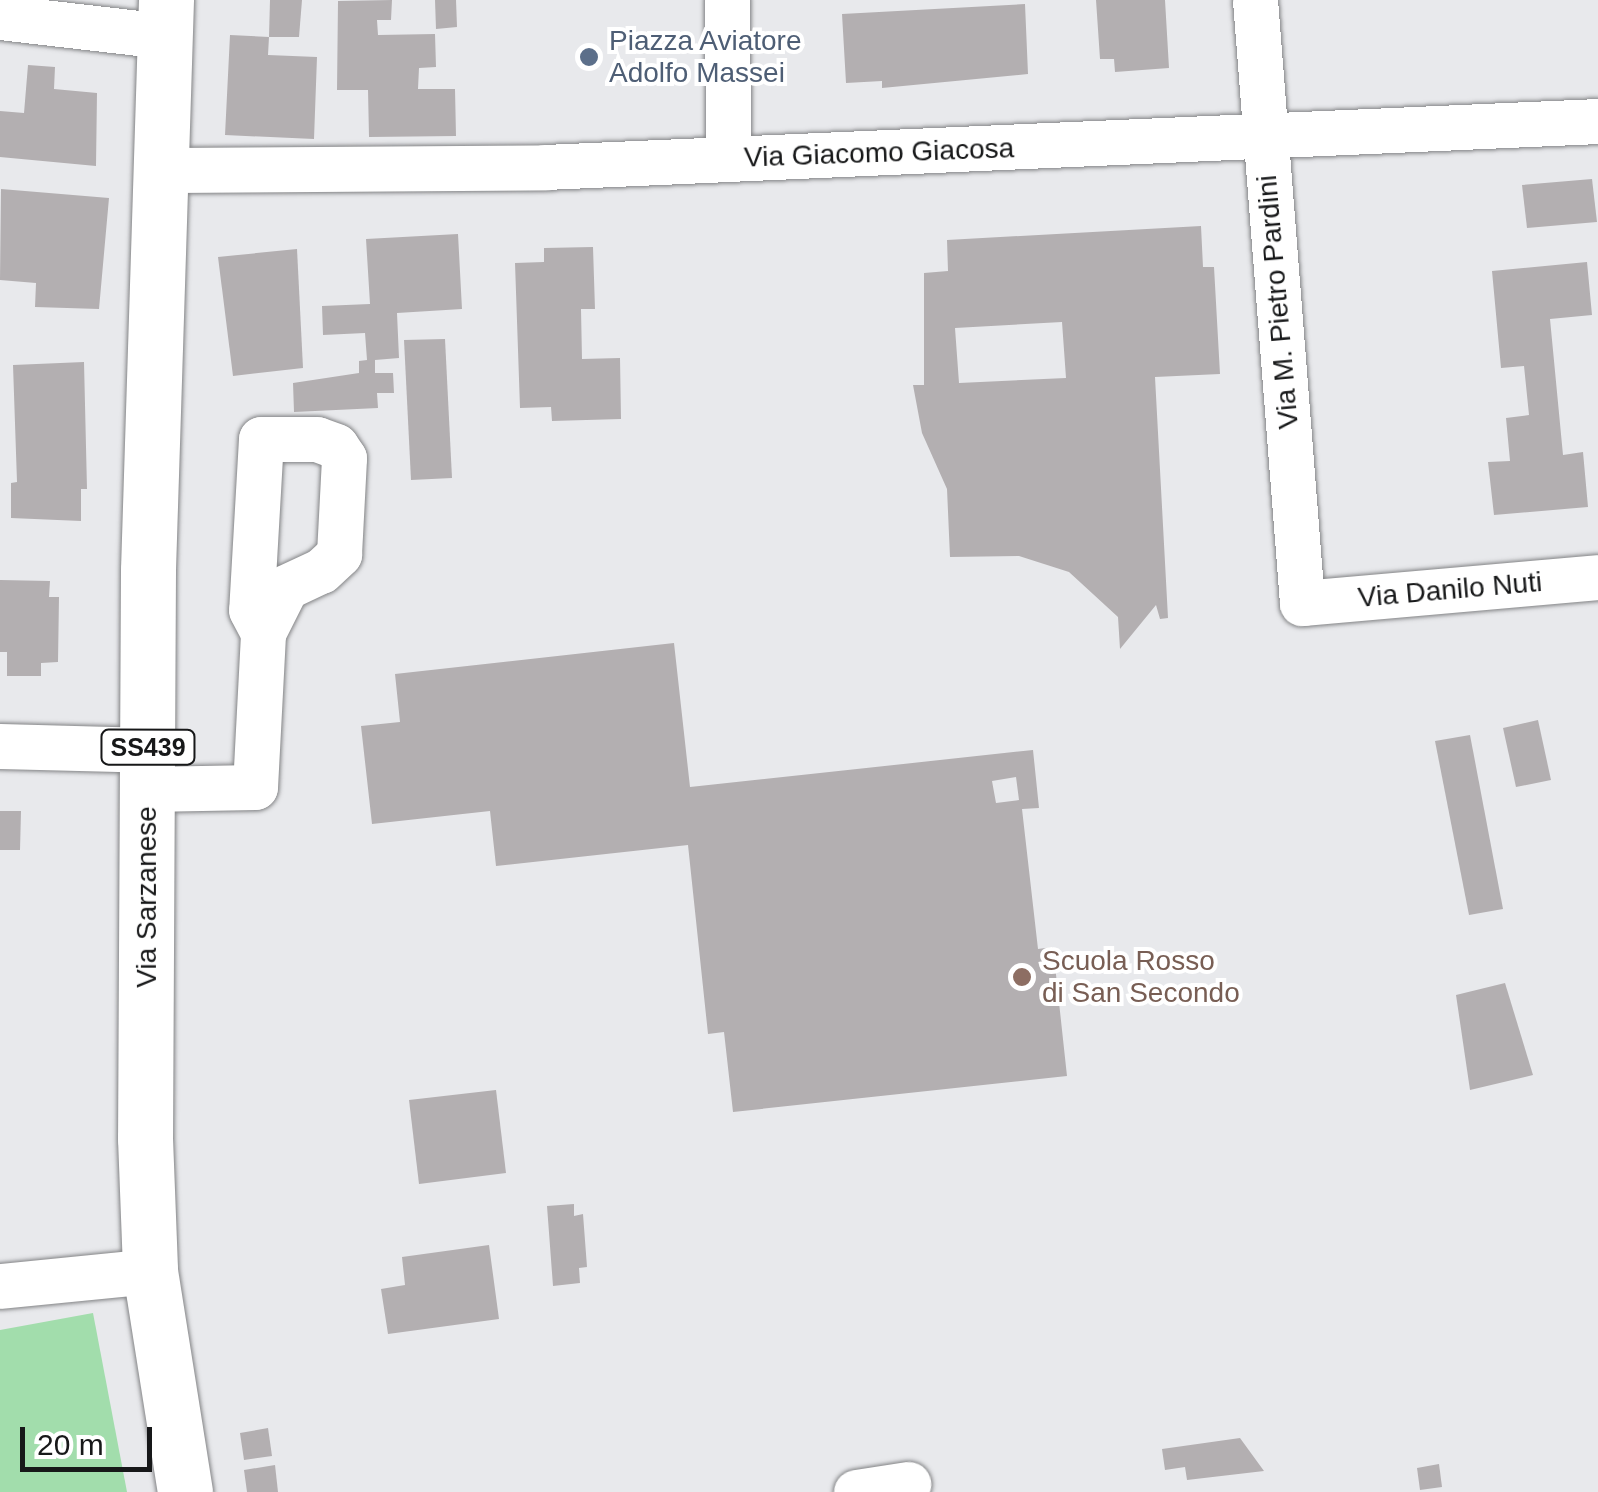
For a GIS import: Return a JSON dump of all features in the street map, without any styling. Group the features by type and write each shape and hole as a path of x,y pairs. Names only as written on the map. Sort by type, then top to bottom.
{"main road":[{"name":"Via Sarzanese","path":"165,18 148,770 150,1271 185,1492"}],"street":[{"path":"726,0 728,158"},
{"name":"Via M. Pietro Pardini","path":"1255,0 1302,603"},
{"path":"0,17 165,18"},
{"name":"Via Giacomo Giacosa","path":"160,170 728,158 1598,121"},
{"path":"259,552 271,568 304,574 321,571 340,554 344,458 336,446 317,439 261,439 259,552 251,610 263,633"},
{"path":"0,746 256,787 263,633 286,588 304,574"},
{"name":"Via Danilo Nuti","path":"1302,603 1598,577"},
{"path":"0,1286 150,1271"},
{"path":"856,1492 908,1484"}],"green space":[{"path":"93,1313 127,1492 0,1492 0,1330"}],"building":[{"path":"270,0 302,0 299,37 269,37"},
{"path":"392,0 391,20 377,20 378,35 435,34 436,67 419,68 418,89 455,89 456,136 369,137 368,90 337,90 338,1"},
{"path":"435,0 456,0 457,27 436,29"},
{"path":"1096,0 1165,0 1169,68 1115,72 1114,59 1100,59"},
{"path":"1025,4 1028,74 882,88 882,81 846,83 842,14"},
{"path":"230,35 269,37 268,55 317,57 314,139 225,135"},
{"path":"28,65 55,67 54,89 97,93 96,166 0,157 0,111 24,113"},
{"path":"1592,179 1597,222 1527,228 1522,185"},
{"path":"1,189 109,198 99,309 35,307 36,283 0,280"},
{"path":"1201,226 1203,267 1214,267 1220,374 1155,377 1168,618 1160,619 1156,605 1120,649 1118,617 1069,572 1019,556 950,557 947,489 922,433 913,385 924,385 924,273 948,271 947,240","holes":["1062,322 1066,378 959,383 955,328"]},
{"path":"458,234 462,309 397,313 399,358 375,360 375,373 393,373 394,393 377,393 378,408 294,412 293,383 359,373 359,361 367,360 365,333 323,335 322,306 370,304 366,239"},
{"path":"593,247 595,309 581,309 582,359 620,358 621,419 552,421 551,407 520,408 515,263 544,262 544,248"},
{"path":"297,249 303,368 233,376 218,257"},
{"path":"1587,262 1592,315 1550,319 1563,455 1583,452 1588,507 1494,515 1488,462 1510,461 1506,418 1529,415 1524,366 1501,368 1492,271"},
{"path":"445,339 452,478 411,480 404,340"},
{"path":"84,362 87,489 81,489 81,521 11,518 11,483 17,482 13,365"},
{"path":"0,580 50,581 49,597 59,597 58,662 41,663 41,676 7,676 7,652 0,652"},
{"path":"674,643 690,787 1033,750 1039,808 1022,809 1038,949 1053,947 1067,1076 733,1112 724,1032 708,1034 688,845 496,866 490,811 372,824 361,726 400,722 395,674","holes":["1016,777 1019,800 996,803 992,781"]},
{"path":"1538,720 1551,780 1516,787 1503,728"},
{"path":"1470,735 1503,909 1469,915 1435,741"},
{"path":"0,811 21,811 20,850 0,850"},
{"path":"1505,983 1533,1075 1470,1090 1456,995"},
{"path":"496,1090 506,1173 419,1184 409,1100"},
{"path":"574,1204 574,1216 583,1214 587,1267 579,1268 580,1283 553,1286 547,1206"},
{"path":"489,1245 499,1319 388,1334 381,1289 405,1285 402,1257"},
{"path":"268,1428 272,1456 244,1460 240,1433"},
{"path":"1240,1438 1264,1471 1187,1480 1185,1467 1165,1470 1162,1449"},
{"path":"1439,1464 1442,1487 1420,1490 1417,1468"},
{"path":"275,1465 278,1492 247,1492 244,1470"}],"place":[{"name":"Piazza Aviatore Adolfo Massei","path":"589,57"},
{"name":"Scuola Rosso di San Secondo","path":"1022,977"}]}
